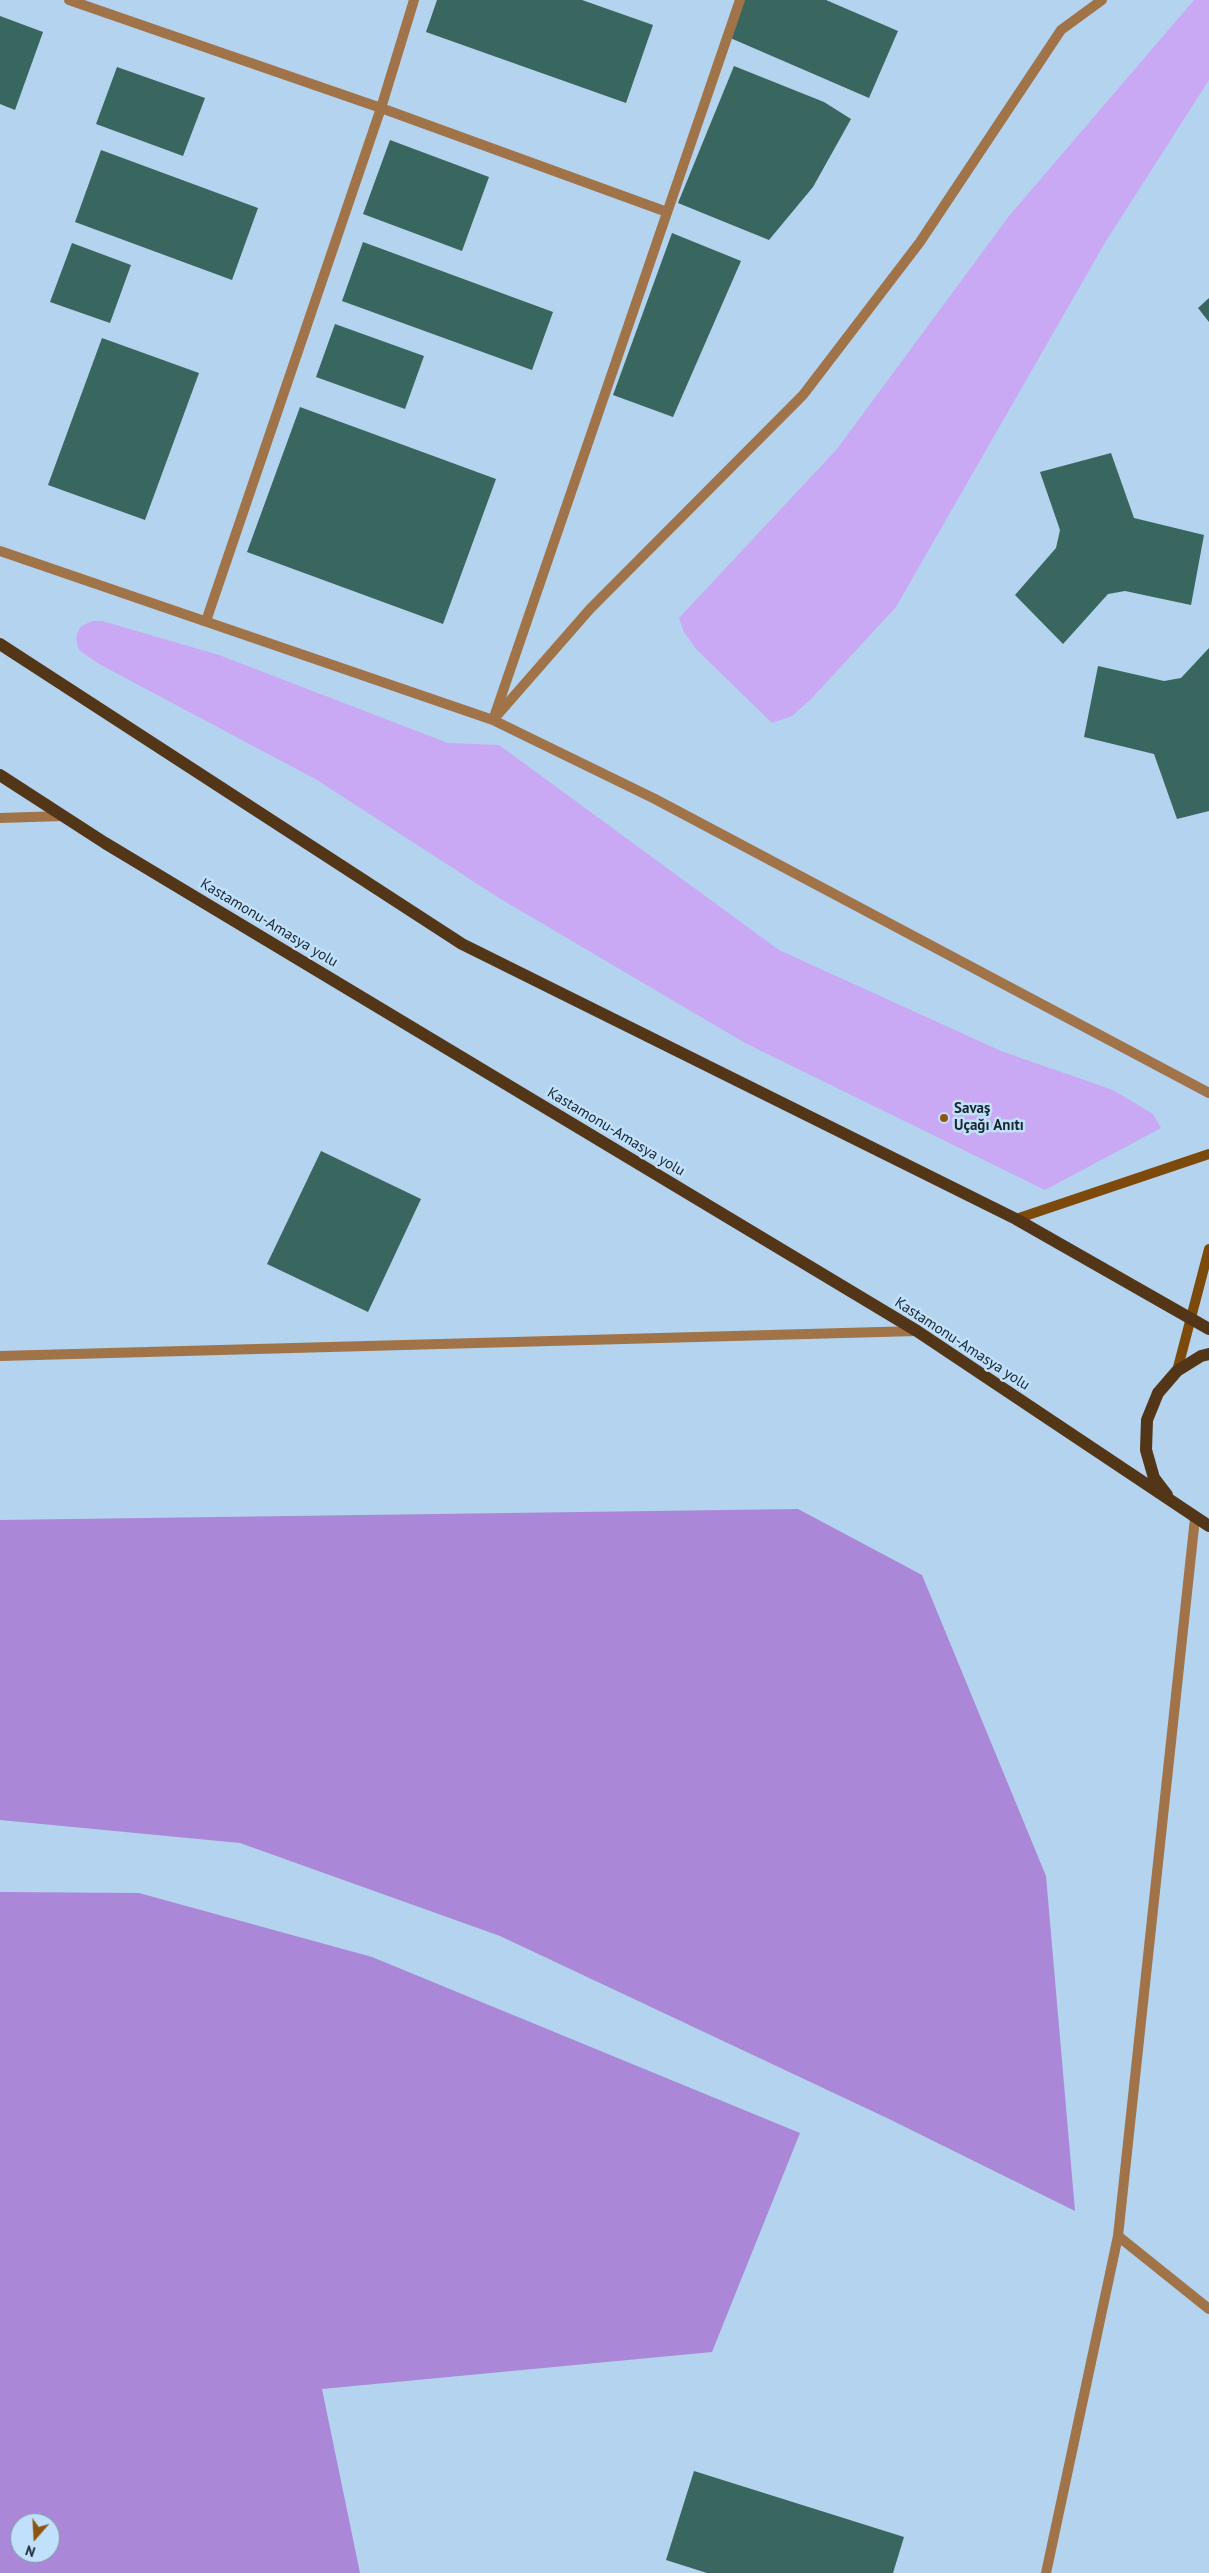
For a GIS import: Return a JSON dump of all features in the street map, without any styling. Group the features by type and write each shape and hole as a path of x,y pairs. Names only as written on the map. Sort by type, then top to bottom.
{"main road":[{"path":"0,644 462,944 1016,1219 1190,1320 1209,1329"},
{"name":"Kastamonu-Amasya yolu","path":"0,776 63,816 916,1332 1195,1518 1209,1524"},
{"path":"1195,1518 1172,1501 1154,1478 1146,1450 1147,1420 1158,1393 1177,1371 1201,1356 1209,1354"}],"street":[{"path":"69,0 381,108 668,212"},
{"path":"206,621 381,108 414,0"},
{"path":"492,720 740,0"},
{"path":"492,720 590,609 804,395 920,242 1061,30 1102,0"},
{"path":"0,551 492,720 656,799 1209,1093"},
{"path":"0,818 63,816"},
{"path":"1016,1219 1209,1154"},
{"path":"1177,1371 1209,1249"},
{"path":"0,1356 916,1332"},
{"path":"1046,2573 1118,2236 1195,1518"},
{"path":"1118,2236 1209,2309"}],"shaded area":[{"path":"1194,0 1209,0 1209,80 1106,241 896,607 812,698 792,716 772,723 696,649 684,632 679,618 837,449 1009,216"},
{"path":"92,621 102,621 219,655 448,743 499,745 779,950 1001,1051 1113,1090 1153,1114 1161,1128 1045,1190 745,1043 499,898 317,780 99,664 79,650 76,638 80,627"},
{"path":"798,1509 922,1575 1046,1876 1075,2211 889,2119 500,1936 240,1843 0,1820 0,1520"},
{"path":"0,1892 139,1893 372,1957 800,2133 712,2352 322,2389 360,2573 0,2573"}],"building":[{"path":"437,0 582,0 653,25 626,103 426,32"},
{"path":"744,0 826,0 898,31 869,98 728,37"},
{"path":"0,16 43,32 15,110 0,104"},
{"path":"734,66 824,102 851,119 813,187 769,240 678,203"},
{"path":"117,67 205,98 183,156 96,124"},
{"path":"390,140 489,177 462,251 363,214"},
{"path":"101,150 258,208 232,280 75,222"},
{"path":"672,233 741,261 673,417 613,395"},
{"path":"363,242 553,312 532,370 342,301"},
{"path":"72,243 131,265 110,323 50,302"},
{"path":"1209,298 1209,322 1198,308"},
{"path":"335,324 424,356 405,409 316,377"},
{"path":"102,338 199,373 145,520 48,485"},
{"path":"300,407 496,479 443,624 247,552"},
{"path":"1111,453 1134,518 1204,535 1191,605 1125,591 1108,594 1063,644 1015,595 1056,548 1060,530 1040,472"},
{"path":"1209,648 1209,811 1177,819 1154,754 1084,737 1098,666 1164,681 1181,678"},
{"path":"321,1151 421,1199 368,1312 267,1264"},
{"path":"694,2471 904,2537 893,2573 707,2573 666,2560"}],"place":[{"name":"Savaş Uçağı Anıtı","path":"944,1118"}]}
